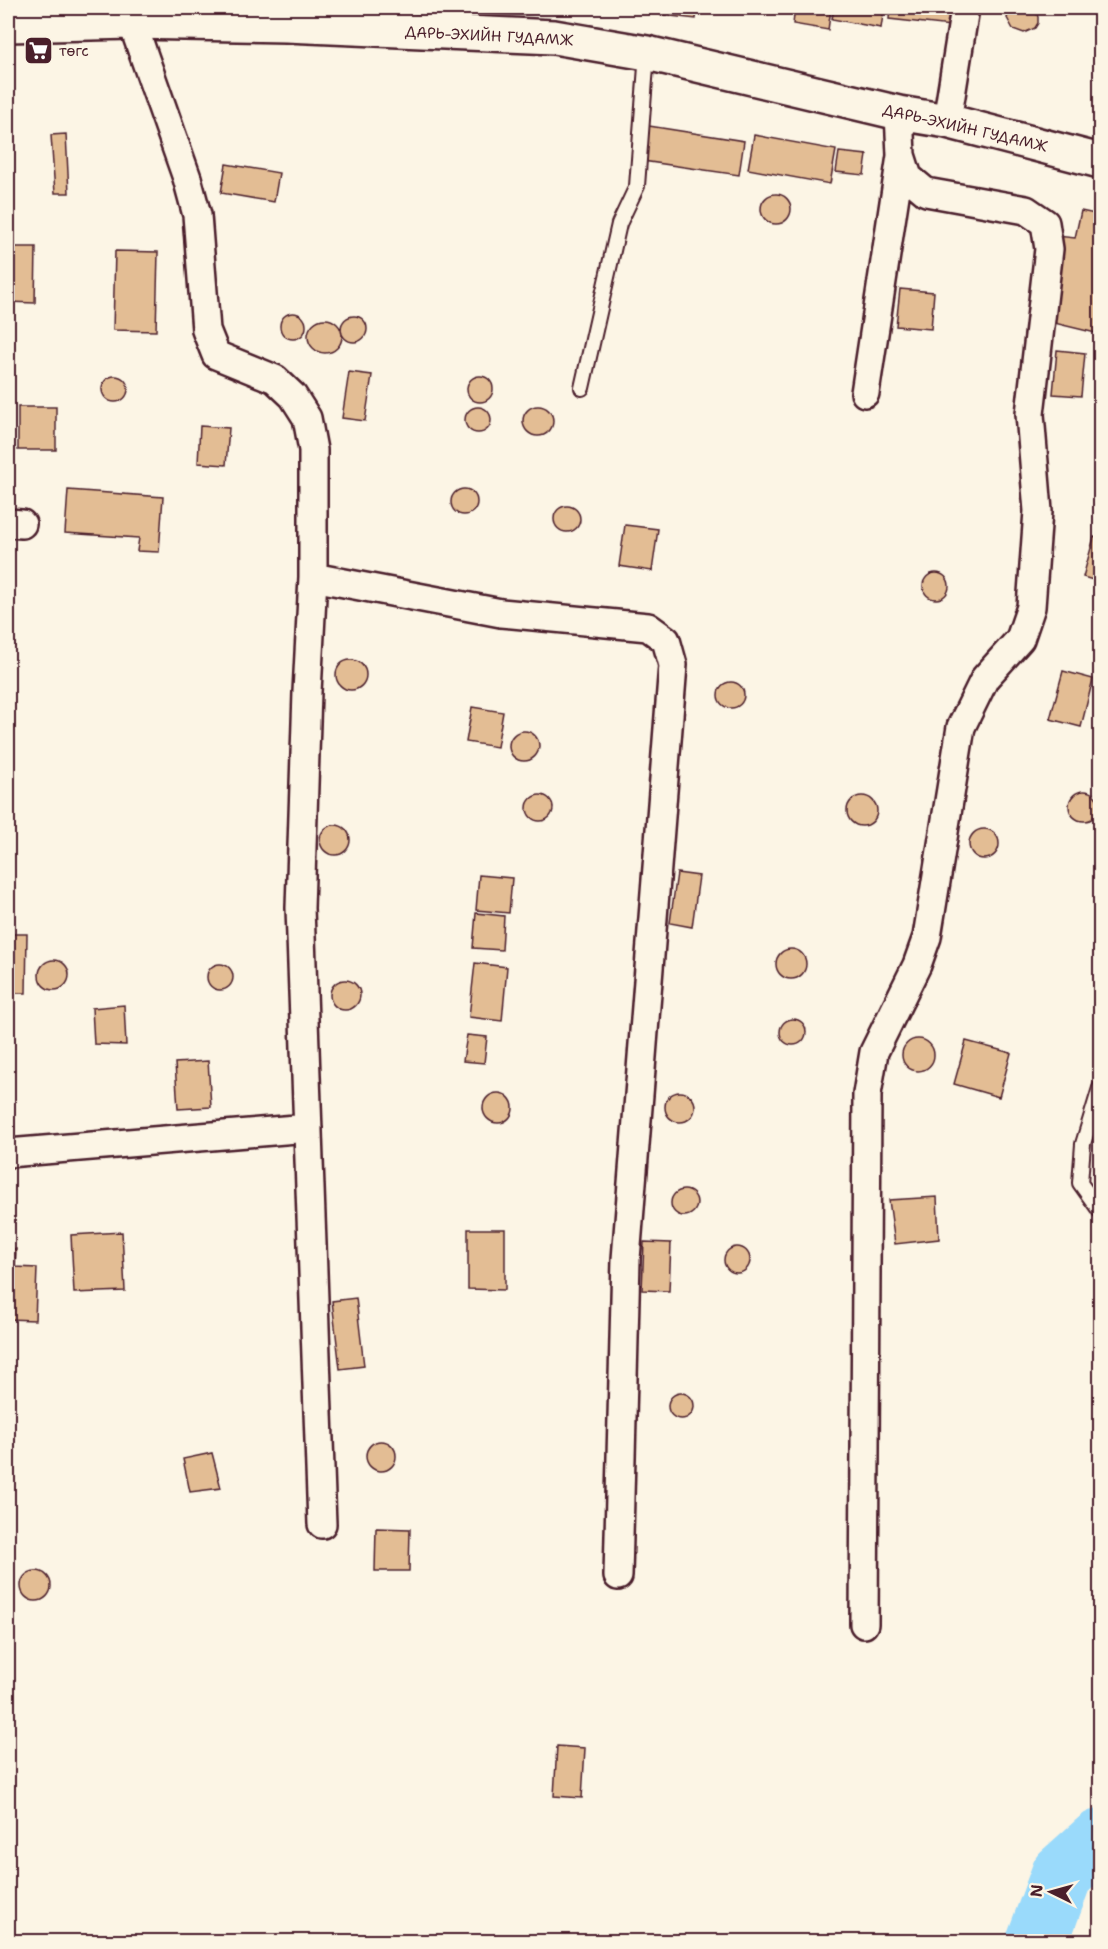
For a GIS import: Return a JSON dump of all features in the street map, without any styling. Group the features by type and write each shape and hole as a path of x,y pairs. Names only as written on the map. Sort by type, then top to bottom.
{"main road":[{"name":"ДАРЬ-ЭХИЙН ГУДАМЖ","path":"8,24 292,16 554,37 648,52 899,113 947,121 1101,161"}],"street":[{"path":"947,121 965,8"},
{"path":"132,22 187,178 197,215 206,330 216,355 275,379 293,396 308,418 313,450 313,577 300,908 322,1524"},
{"path":"865,393 901,155 899,113"},
{"path":"864,1624 867,1094 874,1052 917,965 927,937 961,727 985,678 1020,639 1031,607 1038,512 1030,414 1049,249 1045,223 1026,210 926,192 908,177 901,155"},
{"path":"313,577 501,613 648,627 666,640 673,665 626,1259 618,1576"},
{"path":"8,1153 308,1128"}],"lane":[{"path":"582,388 619,224 637,186 648,52"},
{"path":"1101,1088 1083,1144 1080,1183 1101,1211"}],"building":[{"path":"616,8 667,8 666,15"},
{"path":"672,8 697,8 696,19 671,16"},
{"path":"795,8 831,8 828,30 793,24"},
{"path":"834,8 884,8 881,28 832,19"},
{"path":"890,8 953,8 951,26 889,19"},
{"path":"1011,8 1035,8 1038,23 1035,28 1024,33 1013,29 1007,18"},
{"path":"649,126 744,141 739,175 643,161"},
{"path":"66,134 69,193 55,193 51,135"},
{"path":"754,135 836,150 830,184 748,169"},
{"path":"839,152 867,155 864,175 836,172"},
{"path":"226,164 279,173 274,202 221,193"},
{"path":"776,194 787,198 791,209 787,220 776,224 765,220 761,209 765,198"},
{"path":"1081,211 1100,215 1100,334 1046,321 1057,236 1075,238"},
{"path":"8,247 36,247 35,303 8,302"},
{"path":"115,251 158,252 156,331 113,330"},
{"path":"900,289 934,292 931,329 896,326"},
{"path":"293,313 303,316 306,326 303,336 293,339 283,336 280,326 283,316"},
{"path":"354,316 364,319 367,329 364,339 354,342 344,339 341,329 344,319"},
{"path":"325,319 337,324 342,336 337,348 325,353 313,348 308,336 313,324"},
{"path":"1057,350 1085,353 1081,396 1053,394"},
{"path":"349,372 372,375 365,421 342,418"},
{"path":"115,376 124,380 128,389 124,398 115,402 106,398 102,389 106,380"},
{"path":"480,376 490,379 493,389 490,399 480,402 470,399 467,389 470,379"},
{"path":"538,406 549,410 553,421 549,432 538,436 527,432 523,421 527,410"},
{"path":"18,407 56,407 56,450 18,450"},
{"path":"478,407 488,410 491,420 488,430 478,433 468,430 465,420 468,410"},
{"path":"200,426 229,428 226,465 198,463"},
{"path":"464,489 474,492 477,502 474,512 464,515 454,512 451,502 454,492"},
{"path":"68,490 163,497 159,552 137,551 139,538 65,533"},
{"path":"567,506 577,509 580,519 577,529 567,532 557,529 554,519 557,509"},
{"path":"625,525 658,529 652,571 619,566"},
{"path":"1094,537 1100,538 1100,582 1083,577"},
{"path":"936,573 946,576 949,586 946,596 936,599 926,596 923,586 926,576"},
{"path":"351,660 362,664 366,675 362,686 351,690 340,686 336,675 340,664"},
{"path":"1063,671 1093,679 1081,727 1050,719"},
{"path":"731,682 741,685 744,695 741,705 731,708 721,705 718,695 721,685"},
{"path":"472,707 503,712 497,747 466,742"},
{"path":"524,731 535,735 539,746 535,757 524,761 513,757 509,746 513,735"},
{"path":"1084,791 1095,795 1099,806 1095,817 1084,821 1073,817 1069,806 1073,795"},
{"path":"540,795 550,798 553,808 550,818 540,821 530,818 527,808 530,798"},
{"path":"862,796 873,800 877,811 873,822 862,826 851,822 847,811 851,800"},
{"path":"335,825 346,829 350,840 346,851 335,855 324,851 320,840 324,829"},
{"path":"984,829 995,833 999,844 995,855 984,859 973,855 969,844 973,833"},
{"path":"677,873 699,876 692,927 670,923"},
{"path":"479,875 512,878 509,913 476,910"},
{"path":"476,913 504,916 502,950 473,948"},
{"path":"8,934 27,934 26,993 8,993"},
{"path":"791,949 802,953 806,964 802,975 791,979 780,975 776,964 780,953"},
{"path":"54,960 65,964 69,975 65,986 54,990 43,986 39,975 43,964"},
{"path":"475,963 507,967 502,1021 469,1017"},
{"path":"220,964 230,967 233,977 230,987 220,990 210,987 207,977 210,967"},
{"path":"345,980 356,984 360,995 356,1006 345,1010 334,1006 330,995 334,984"},
{"path":"124,1005 126,1045 94,1044 92,1008"},
{"path":"793,1019 803,1022 806,1032 803,1042 793,1045 783,1042 780,1032 783,1022"},
{"path":"467,1035 487,1037 484,1063 463,1061"},
{"path":"918,1039 929,1044 934,1055 929,1066 918,1071 907,1066 902,1055 907,1044"},
{"path":"966,1041 1011,1053 999,1097 954,1084"},
{"path":"208,1061 211,1107 178,1109 175,1063"},
{"path":"680,1092 691,1096 695,1107 691,1118 680,1122 669,1118 665,1107 669,1096"},
{"path":"498,1093 509,1097 513,1108 509,1119 498,1123 487,1119 483,1108 487,1097"},
{"path":"684,1190 694,1193 697,1203 694,1213 684,1216 674,1213 671,1203 674,1193"},
{"path":"937,1197 939,1239 895,1244 889,1200"},
{"path":"468,1229 505,1229 505,1290 468,1289"},
{"path":"122,1232 125,1291 74,1293 71,1235"},
{"path":"644,1242 671,1243 669,1291 642,1290"},
{"path":"737,1247 747,1250 750,1260 747,1270 737,1273 727,1270 724,1260 727,1250"},
{"path":"8,1249 16,1249 15,1267 37,1268 35,1320 8,1319"},
{"path":"356,1298 364,1366 340,1369 332,1301"},
{"path":"681,1393 691,1396 694,1406 691,1416 681,1419 671,1416 668,1406 671,1396"},
{"path":"381,1441 392,1445 396,1456 392,1467 381,1471 370,1467 366,1456 370,1445"},
{"path":"212,1453 221,1488 190,1492 183,1459"},
{"path":"376,1528 410,1529 409,1571 375,1571"},
{"path":"36,1571 47,1575 51,1586 47,1597 36,1601 25,1597 21,1586 25,1575"},
{"path":"557,1746 585,1748 582,1798 554,1796"}],"waterway":[{"path":"1037,1942 1062,1874 1100,1840"}],"place":[{"name":"төгс","path":"38,51"}]}
